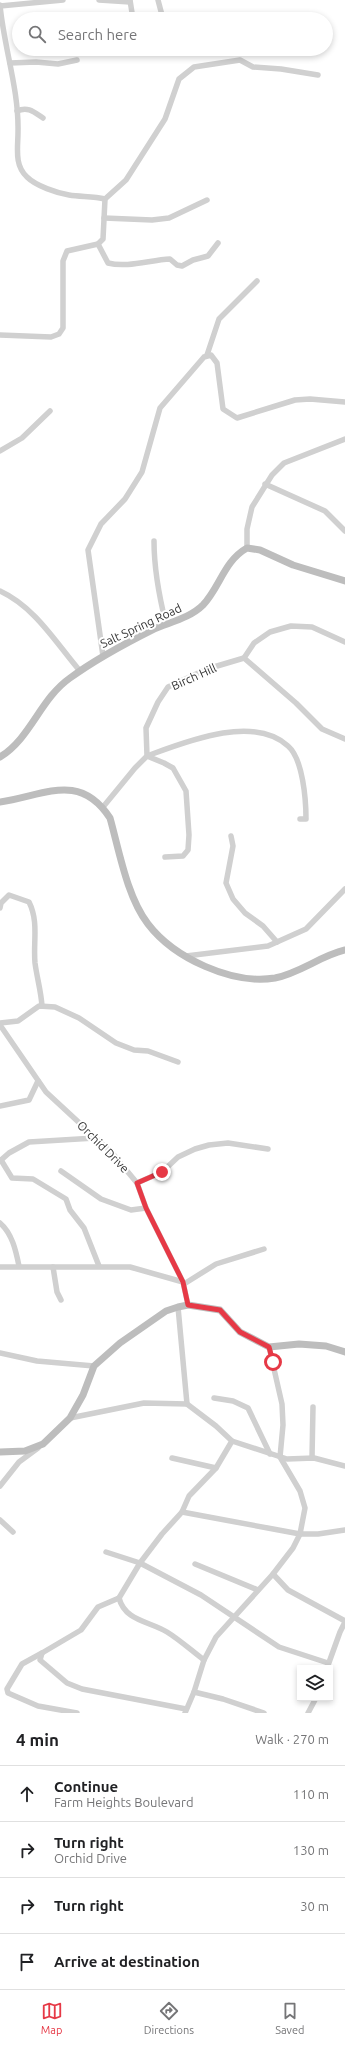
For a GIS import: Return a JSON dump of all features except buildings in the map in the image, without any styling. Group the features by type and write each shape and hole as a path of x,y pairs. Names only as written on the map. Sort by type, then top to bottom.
{"street":[{"path":"63,0 0,6 2,33 10,63 16,110 18,132 17,158 20,169 28,178 55,191 69,195 95,196 105,199"},
{"path":"99,0 130,1 132,12"},
{"path":"158,0 161,12"},
{"path":"10,63 36,62 58,64 77,60"},
{"path":"0,335 52,337 59,334 63,328 63,260 67,251 98,244 103,239 105,199 126,180 165,119 179,79 194,67 240,60 253,67 286,69 318,75"},
{"path":"16,110 23,108 33,110 43,118"},
{"path":"104,218 152,220 169,218 207,200"},
{"path":"98,244 108,263 115,265 170,259 177,265 182,266 193,260 208,256 218,243"},
{"path":"103,656 88,550 101,524 125,499 142,472 160,408 207,355 219,319 257,281"},
{"path":"207,355 211,355 217,363 223,409 237,418 295,400 310,399 345,402"},
{"path":"0,451 22,438 50,411"},
{"path":"345,438 284,463 265,484 252,507 247,529 247,548 260,550 293,565 345,581"},
{"path":"265,484 325,511 345,531"},
{"path":"154,541 159,597 166,624"},
{"name":"Salt Spring Road","path":"0,757 18,743 53,692 80,671 103,656 166,624 191,614 203,604 236,554 247,548"},
{"path":"0,591 17,600 35,616 80,671"},
{"path":"345,642 312,627 291,626 270,632 254,643 244,658 296,703 322,729 345,739"},
{"name":"Birch Hill","path":"147,756 146,728 158,702 168,687 207,669 244,658"},
{"path":"103,807 135,768 147,756 228,731 257,733 274,737 289,746 300,768 306,796 306,819 300,819"},
{"path":"147,756 173,768 186,791 189,835 188,850 183,856 165,857"},
{"path":"0,802 45,790 69,789 93,798 103,807 110,818 132,895 147,924 171,946 186,956 215,970 257,979 274,978 292,973 327,955 345,950"},
{"path":"231,836 233,846 226,883 233,899 245,913 263,926 277,942"},
{"path":"186,956 268,946 306,929 345,889"},
{"path":"0,908 1,903 9,895 29,902 33,910 37,940 35,962 42,1006"},
{"path":"0,1024 18,1021 39,1006 55,1007 79,1018 116,1042 134,1050 148,1051 178,1062"},
{"name":"Orchid Drive","path":"0,1024 46,1092 114,1154 137,1183 146,1208 184,1283 188,1305"},
{"path":"0,1106 29,1100 38,1081"},
{"path":"95,1138 29,1142 9,1153 1,1161 12,1178 33,1179 66,1199 70,1210 84,1228 99,1266"},
{"path":"137,1183 162,1172 178,1157 195,1149 210,1145 228,1143 268,1149"},
{"path":"62,1171 101,1199 131,1210 146,1208"},
{"path":"0,1223 5,1227 16,1248 20,1266"},
{"path":"0,1267 130,1267 184,1283 216,1264 264,1249"},
{"path":"53,1267 57,1292 61,1300"},
{"path":"0,1486 19,1462 42,1444 70,1418 83,1395 94,1366 120,1344 166,1311 188,1305 220,1310 240,1332 269,1347 299,1344 326,1346 345,1352"},
{"path":"178,1307 187,1404"},
{"path":"42,1653 40,1660 66,1683 82,1688 185,1711 194,1692 204,1660 216,1637 273,1574 293,1548 300,1534 305,1508 300,1491 280,1457 283,1425 282,1404 269,1347"},
{"path":"0,1353 38,1361 94,1366"},
{"path":"214,1398 233,1402 248,1408 270,1454"},
{"path":"70,1418 144,1403 187,1404 216,1426 232,1441 280,1457 298,1459 312,1458 345,1466"},
{"path":"312,1458 313,1407"},
{"path":"77,1713 38,1706 8,1693 7,1689 22,1664 81,1630 98,1607 119,1598 140,1563 162,1534 182,1512 189,1496 216,1468 232,1441"},
{"path":"0,1452 25,1450 42,1444"},
{"path":"172,1458 216,1468"},
{"path":"182,1512 300,1534 318,1534 345,1530"},
{"path":"0,1520 13,1532"},
{"path":"106,1552 140,1563 201,1595 279,1647 328,1665 345,1621 288,1590 273,1574"},
{"path":"195,1564 258,1590"},
{"path":"119,1598 121,1606 137,1620 166,1631 204,1660"},
{"path":"194,1692 223,1699 264,1713"},
{"path":"308,1713 314,1701"}],"route":[{"path":"162,1172 137,1183 139,1194 183,1282 188,1305 220,1310 240,1332 269,1347 273,1362"}]}
